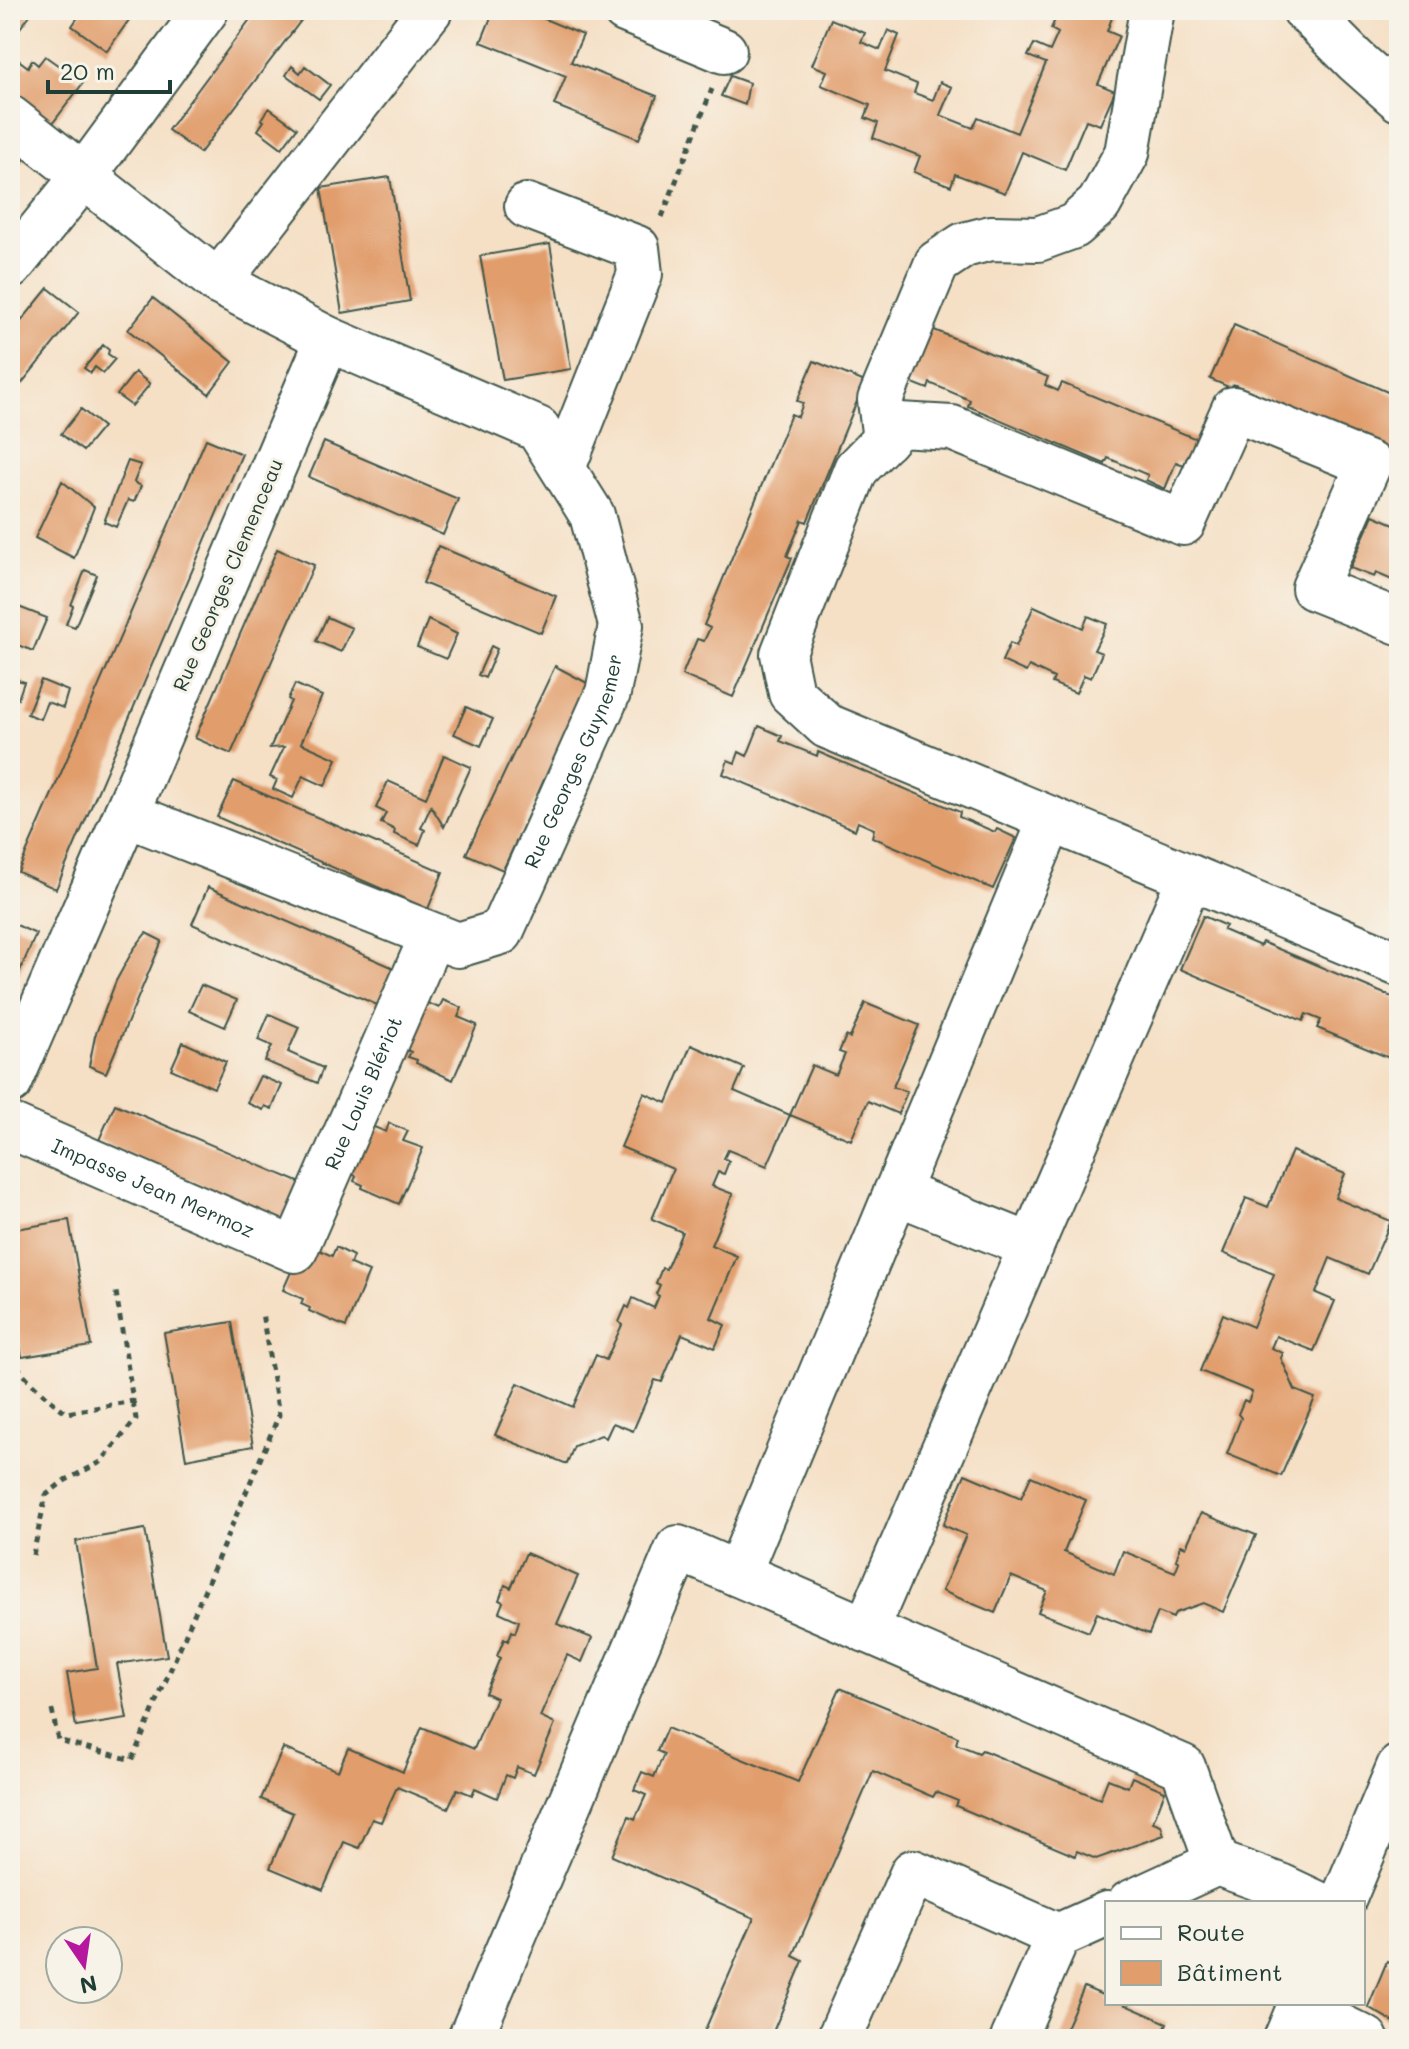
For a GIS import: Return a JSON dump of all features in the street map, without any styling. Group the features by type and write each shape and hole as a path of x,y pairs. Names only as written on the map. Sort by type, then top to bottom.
{"street":[{"path":"10,267 83,177 206,10"},
{"path":"218,282 430,10"},
{"path":"625,10 724,51"},
{"path":"885,440 880,400 937,263 964,245 991,238 1038,239 1074,226 1099,204 1127,153 1152,10"},
{"path":"1305,10 1399,99"},
{"path":"10,118 218,282 328,339"},
{"path":"527,206 637,248 640,274 563,468"},
{"name":"Rue Georges Guynemer","path":"126,814 458,945 501,932 608,693 621,625 592,515 538,429 328,339"},
{"name":"Rue Georges Clemenceau","path":"10,1082 328,339"},
{"path":"1399,622 1314,588 1369,464 1234,409 1183,523 952,428 899,425 856,469 783,654 791,693 827,726 1399,964"},
{"path":"738,1574 1051,819"},
{"path":"866,1630 1190,877"},
{"name":"Rue Louis Blériot","path":"295,1250 432,936"},
{"name":"Impasse Jean Mermoz","path":"10,1126 295,1250"},
{"path":"896,1192 1031,1246"},
{"path":"470,2039 678,1548 1183,1767 1217,1863"},
{"path":"1343,1901 1399,1767"},
{"path":"1134,1901 1217,1863 1312,1901"},
{"path":"839,2039 913,1872 1058,1936"},
{"path":"1013,2039 1058,1936 1105,1915"},
{"path":"1295,2016 1366,2039"}],"path":[{"path":"640,274 700,122 724,51"},
{"path":"33,1555 46,1495 64,1481 101,1462 136,1419 116,1292"},
{"path":"52,1710 58,1740 132,1760 279,1415 262,1313"},
{"path":"10,1356 46,1398 67,1413 133,1401"}],"building":[{"path":"10,10 24,10 30,15 10,41"},
{"path":"83,10 136,10 107,51 72,26"},
{"path":"257,10 309,10 200,153 168,130"},
{"path":"494,10 523,10 583,35 571,62 657,96 639,139 554,105 566,76 481,42"},
{"path":"1059,10 1102,10 1113,15 1107,31 1119,36 1098,84 1115,91 1100,125 1086,120 1065,170 1022,152 1005,193 955,174 951,186 914,172 920,156 873,138 878,123 865,118 870,105 821,85 827,71 812,65 831,19 865,33 861,42 880,50 888,30 899,35 885,71 917,84 914,93 933,100 940,82 952,87 940,115 973,128 978,117 1017,133 1046,63 1028,56 1034,44 1050,51 1058,33 1051,29"},
{"path":"45,56 83,83 52,124 10,94 10,68 17,59 28,67 32,60 38,65"},
{"path":"292,66 300,73 305,66 330,85 319,99 286,75"},
{"path":"730,76 749,83 745,105 721,96"},
{"path":"269,108 297,128 282,148 258,130"},
{"path":"10,139 29,153 10,178"},
{"path":"390,177 410,301 342,313 321,188"},
{"path":"550,244 571,369 503,380 480,256"},
{"path":"48,288 79,312 10,398 10,335"},
{"path":"153,298 233,362 209,394 128,330"},
{"path":"1234,325 1399,397 1399,452 1395,460 1271,406 1272,400 1233,384 1231,388 1210,379"},
{"path":"927,327 1048,377 1045,385 1058,391 1062,383 1199,440 1193,455 1189,453 1184,465 1176,462 1165,489 1146,480 1148,475 1108,458 1105,464 968,406 970,400 930,383 928,389 905,380"},
{"path":"103,345 115,359 103,373 95,367 91,373 84,368"},
{"path":"814,361 865,382 807,522 802,520 787,556 792,558 733,697 682,675 697,639 704,641 710,628 704,625 791,414 798,417 803,403 797,401"},
{"path":"135,372 150,384 132,406 117,395"},
{"path":"81,409 103,427 83,451 61,434"},
{"path":"206,439 242,454 56,889 18,872"},
{"path":"324,442 458,499 443,535 309,477"},
{"path":"128,461 141,465 134,482 141,486 134,502 128,500 116,527 104,522"},
{"path":"62,481 94,507 74,558 35,538"},
{"path":"1373,515 1399,526 1399,583 1376,573 1374,577 1350,568"},
{"path":"438,546 556,596 541,633 423,583"},
{"path":"277,549 314,565 231,754 195,738"},
{"path":"85,570 97,575 75,627 66,624"},
{"path":"16,606 47,618 33,651 10,642 10,622"},
{"path":"1034,606 1083,628 1088,616 1107,624 1094,650 1102,653 1091,678 1084,675 1076,693 1052,683 1054,678 1029,666 1026,672 1002,661 1010,643 1016,646"},
{"path":"327,617 352,628 341,652 316,641"},
{"path":"428,620 457,634 446,659 417,647"},
{"path":"491,646 497,649 485,678 478,675"},
{"path":"555,666 589,684 503,870 466,854"},
{"path":"15,679 24,682 18,699 10,696"},
{"path":"41,680 68,691 63,708 47,702 40,719 27,714"},
{"path":"295,684 322,696 301,743 337,759 325,786 303,776 293,798 273,789 277,780 270,777 284,747 270,748 291,701 288,699"},
{"path":"466,707 493,719 481,746 454,734"},
{"path":"759,726 782,736 780,741 817,756 818,752 960,812 959,817 1016,838 993,889 872,837 874,829 858,822 855,830 723,774 728,760 735,763 739,752 747,756"},
{"path":"444,755 471,767 444,827 431,806 421,828 425,830 419,845 394,834 395,830 381,823 386,813 376,808 388,781 426,798"},
{"path":"234,781 443,872 428,909 217,817"},
{"path":"208,887 401,971 384,1008 192,924"},
{"path":"1203,916 1226,926 1223,930 1260,946 1262,942 1399,1000 1399,1062 1317,1028 1321,1020 1306,1014 1303,1021 1180,969"},
{"path":"10,922 36,934 10,994"},
{"path":"146,933 162,941 106,1073 89,1066 95,1036 116,981"},
{"path":"201,985 237,1000 225,1027 189,1011"},
{"path":"412,996 439,1008 443,1000 462,1008 458,1017 477,1025 453,1080 416,1063 417,1060 408,1057 411,1052 391,1043"},
{"path":"865,1003 919,1025 893,1087 907,1092 898,1114 868,1101 851,1140 790,1115 812,1065 836,1075 845,1054 839,1052 846,1036 850,1038"},
{"path":"269,1014 299,1027 288,1052 323,1068 317,1083 265,1061 272,1046 258,1040"},
{"path":"183,1042 226,1062 214,1088 171,1069"},
{"path":"691,1045 744,1068 734,1091 790,1115 767,1166 728,1150 724,1158 729,1161 724,1174 718,1172 712,1186 733,1194 711,1245 737,1256 711,1318 725,1325 715,1348 682,1334 662,1382 655,1380 633,1431 613,1423 606,1438 601,1435 574,1446 567,1464 495,1435 518,1383 573,1407 596,1355 606,1360 622,1325 619,1322 626,1306 629,1308 633,1298 654,1308 660,1285 656,1283 662,1268 666,1269 682,1232 652,1219 673,1169 621,1147 644,1093 667,1103"},
{"path":"260,1076 282,1085 272,1109 265,1106 263,1110 247,1103"},
{"path":"115,1104 308,1186 291,1224 99,1140"},
{"path":"357,1120 386,1132 389,1123 408,1131 403,1141 423,1148 399,1204 362,1188 363,1185 354,1181 356,1176 337,1167"},
{"path":"1292,1151 1345,1174 1335,1198 1391,1221 1368,1274 1330,1258 1316,1293 1335,1301 1314,1351 1276,1336 1271,1348 1283,1353 1281,1358 1295,1390 1315,1398 1281,1476 1227,1454 1241,1418 1238,1414 1244,1400 1248,1402 1252,1392 1200,1371 1223,1314 1253,1327 1274,1274 1223,1253 1246,1198 1268,1207"},
{"path":"69,1220 91,1346 22,1357 10,1289 10,1230"},
{"path":"304,1243 332,1256 336,1247 353,1256 350,1264 369,1272 346,1327 309,1311 310,1308 301,1304 303,1299 283,1290"},
{"path":"232,1322 253,1446 186,1459 164,1333"},
{"path":"965,1474 1021,1498 1031,1476 1086,1500 1064,1552 1114,1574 1123,1551 1175,1572 1181,1545 1186,1547 1201,1513 1256,1535 1223,1612 1203,1603 1175,1613 1173,1618 1158,1612 1149,1634 1097,1613 1089,1632 1038,1612 1047,1591 1011,1576 995,1613 942,1591 966,1535 943,1525"},
{"path":"145,1529 167,1656 117,1664 127,1719 76,1727 67,1673 97,1668 76,1541"},
{"path":"526,1553 578,1576 557,1624 592,1638 582,1662 567,1655 540,1717 555,1724 534,1774 517,1767 513,1778 506,1775 497,1798 475,1788 472,1795 457,1789 448,1808 397,1787 381,1822 372,1819 359,1848 344,1842 323,1890 270,1868 293,1813 261,1799 283,1748 338,1771 348,1748 403,1772 422,1727 474,1749 496,1698 485,1693 500,1658 497,1656 504,1639 508,1641 512,1631 515,1633 519,1621 499,1612 503,1602 499,1600 505,1585 511,1588"},
{"path":"840,1688 958,1737 956,1744 979,1753 982,1750 1100,1799 1108,1779 1128,1787 1132,1777 1165,1791 1153,1822 1161,1825 1164,1835 1096,1859 1077,1851 1075,1856 956,1806 958,1801 936,1792 933,1797 873,1771 793,1956 803,1961 770,2039 701,2039 754,1918 612,1856 629,1816 635,1819 646,1795 634,1790 642,1772 654,1777 664,1754 657,1751 667,1728 798,1782"},
{"path":"1387,1961 1399,1965 1399,2025 1368,2007"},
{"path":"1084,1987 1105,1996 1105,2005 1126,2005 1167,2023 1160,2039 1061,2039"}]}
